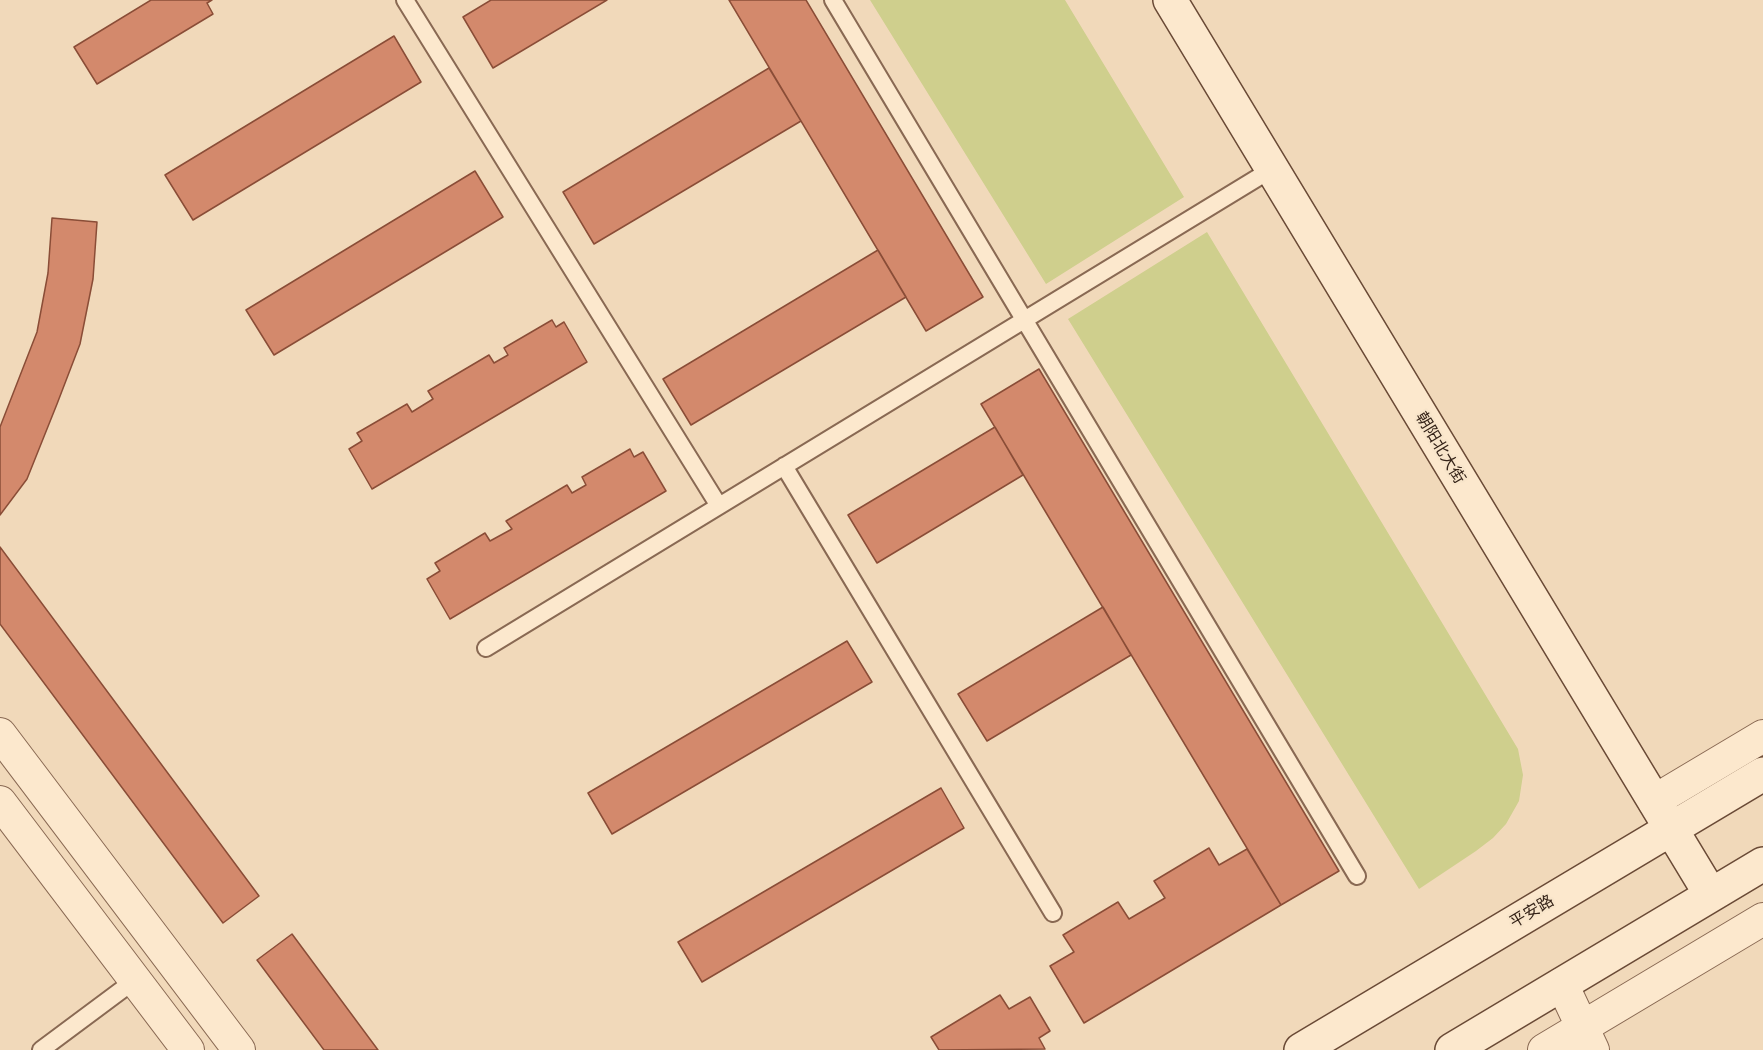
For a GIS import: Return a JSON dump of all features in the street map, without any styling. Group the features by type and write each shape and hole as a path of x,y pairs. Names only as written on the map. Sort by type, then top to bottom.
{"main road":[{"name":"朝阳北大街","path":"1170,0 1711,895"},
{"name":"平安路","path":"1301,1050 1763,774"},
{"path":"1452,1050 1763,864"}],"street":[{"path":"0,734 239,1050"},
{"path":"1654,801 1763,736"},
{"path":"0,802 188,1050"},
{"path":"1544,1050 1588,1039 1763,919"},
{"path":"1562,984 1588,1039"}],"lane":[{"path":"405,0 719,506"},
{"path":"833,0 1357,876"},
{"path":"486,648 1272,169"},
{"path":"784,466 1053,913"},
{"path":"41,1050 135,980"}],"green space":[{"path":"870,0 1065,0 1184,197 1046,284"},
{"path":"1207,232 1518,749 1523,775 1519,801 1506,824 1476,851 1419,889 1068,319"}],"building":[{"path":"151,0 212,0 207,3 213,14 97,84 74,47"},
{"path":"491,0 607,0 493,68 463,17"},
{"path":"729,0 806,0 983,297 926,331"},
{"path":"394,36 421,82 193,220 165,175"},
{"path":"769,68 801,121 594,244 563,192"},
{"path":"475,171 503,217 274,355 246,310"},
{"path":"52,218 97,222 93,279 80,344 57,404 27,479 0,515 0,427 37,332 48,273"},
{"path":"878,250 906,297 691,425 663,379"},
{"path":"552,320 556,327 564,322 587,362 372,489 349,449 362,441 357,433 407,404 412,412 433,399 428,391 489,355 494,363 508,355 504,348"},
{"path":"1039,369 1339,871 1281,905 981,404"},
{"path":"995,427 1023,475 877,563 848,515"},
{"path":"630,449 634,457 643,452 666,491 450,619 427,579 440,571 435,563 485,533 490,541 512,529 506,521 567,485 572,493 586,485 582,477"},
{"path":"0,547 259,896 223,923 0,624"},
{"path":"1103,607 1131,655 987,741 958,694"},
{"path":"847,641 872,682 612,834 588,793"},
{"path":"941,788 964,828 702,982 678,942"},
{"path":"1209,848 1219,865 1247,849 1281,905 1084,1023 1050,966 1074,952 1063,935 1118,902 1129,919 1165,898 1154,881"},
{"path":"292,934 378,1050 324,1050 257,960"},
{"path":"1000,995 1009,1009 1030,997 1050,1031 1039,1038 1045,1049 939,1050 931,1037"}]}
